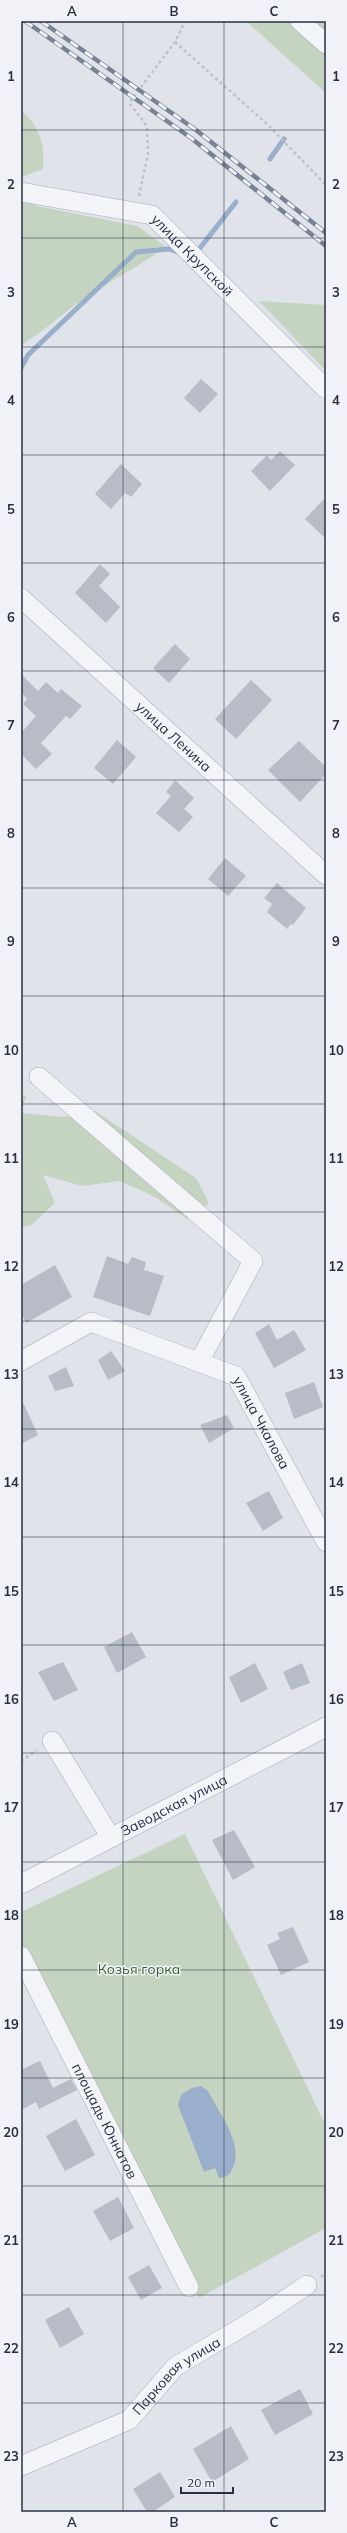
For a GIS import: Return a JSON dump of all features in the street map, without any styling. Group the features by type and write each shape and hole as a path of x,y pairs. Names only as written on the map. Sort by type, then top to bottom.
{"street":[{"path":"300,21 326,44"},
{"name":"улица Крупской","path":"21,192 152,215 326,389"},
{"name":"улица Ленина","path":"21,598 326,875"},
{"path":"39,1077 254,1261 199,1362"},
{"name":"улица Чкалова","path":"21,1361 91,1322 236,1376 326,1542"},
{"name":"Заводская улица","path":"21,1884 326,1727"},
{"path":"52,1741 111,1838"},
{"name":"площадь Юннатов","path":"21,1956 189,2287"},
{"name":"Парковая улица","path":"21,2466 129,2420 176,2366 256,2319 307,2285"}],"path":[{"path":"137,212 148,154 147,126 129,103 175,42 185,21"},
{"path":"175,42 268,125 326,186"}],"green space":[{"path":"246,21 326,21 326,93"},
{"path":"21,110 33,123 40,136 43,152 43,169 21,177"},
{"path":"21,198 37,206 138,226 166,247 71,308 21,345"},
{"path":"259,301 326,305 326,371"},
{"path":"21,1095 26,1096 21,1113"},
{"path":"95,1111 196,1178 209,1203 187,1219 155,1197 120,1181 82,1186 43,1175 55,1203 30,1226 21,1226 21,1113 63,1117"},
{"name":"Козья горка","path":"185,1834 326,2126 326,2228 199,2298 21,1958 21,1912"}],"water":[{"path":"201,2086 208,2091 224,2119 233,2139 236,2159 231,2172 221,2178 219,2178 215,2168 204,2172 178,2105 181,2095 192,2088"}],"building":[{"path":"201,379 218,394 200,413 184,398"},
{"path":"280,451 295,465 270,491 251,471 267,455 271,460"},
{"path":"121,464 142,484 131,497 125,493 111,509 95,494"},
{"path":"326,497 326,539 305,519"},
{"path":"100,564 110,574 99,586 120,607 106,623 75,593"},
{"path":"175,644 190,659 169,683 153,668"},
{"path":"21,674 38,691 46,682 58,693 61,689 82,706 70,719 66,716 41,743 52,754 36,769 21,754 21,733 36,716 23,704 27,699 21,692"},
{"path":"251,680 272,700 236,739 215,719"},
{"path":"117,740 136,757 113,784 94,768"},
{"path":"299,741 326,767 326,774 300,802 268,770"},
{"path":"175,780 194,798 184,809 193,817 179,832 156,813 171,796 166,792"},
{"path":"225,858 246,876 228,896 208,879"},
{"path":"277,883 306,908 293,925 291,924 287,929 267,912 272,904 264,898"},
{"path":"107,1256 128,1264 132,1257 146,1262 144,1270 164,1276 150,1316 93,1297"},
{"path":"55,1265 72,1297 26,1323 21,1313 21,1285"},
{"path":"269,1324 277,1340 294,1330 306,1350 274,1368 255,1333"},
{"path":"111,1351 125,1371 108,1380 98,1360"},
{"path":"66,1367 74,1386 55,1391 48,1376"},
{"path":"314,1382 323,1407 294,1419 285,1393"},
{"path":"21,1398 38,1435 21,1444"},
{"path":"227,1415 234,1428 209,1443 200,1425"},
{"path":"269,1491 283,1518 263,1531 246,1503"},
{"path":"132,1632 146,1657 117,1673 104,1647"},
{"path":"63,1662 78,1690 54,1701 38,1672"},
{"path":"255,1663 268,1689 241,1703 229,1677"},
{"path":"302,1663 310,1683 291,1690 283,1672"},
{"path":"234,1830 255,1867 233,1880 212,1840"},
{"path":"293,1927 309,1962 281,1975 267,1945 280,1939 277,1933"},
{"path":"40,2061 53,2088 71,2079 77,2090 39,2109 36,2102 21,2110 21,2070"},
{"path":"76,2119 95,2155 65,2171 46,2136"},
{"path":"118,2197 134,2228 110,2241 93,2211"},
{"path":"149,2265 162,2288 141,2300 128,2277"},
{"path":"69,2307 84,2334 60,2348 45,2320"},
{"path":"300,2389 313,2414 275,2435 261,2410"},
{"path":"231,2426 249,2459 212,2482 193,2449"},
{"path":"160,2472 175,2497 153,2512 147,2512 133,2489"}],"waterway":[{"path":"270,159 284,139"},
{"path":"200,248 236,202"},
{"path":"21,368 28,355 136,252 169,249 180,253"}],"railway":[{"path":"25,21 191,138 326,246"},
{"path":"41,21 196,130 326,233"}]}
